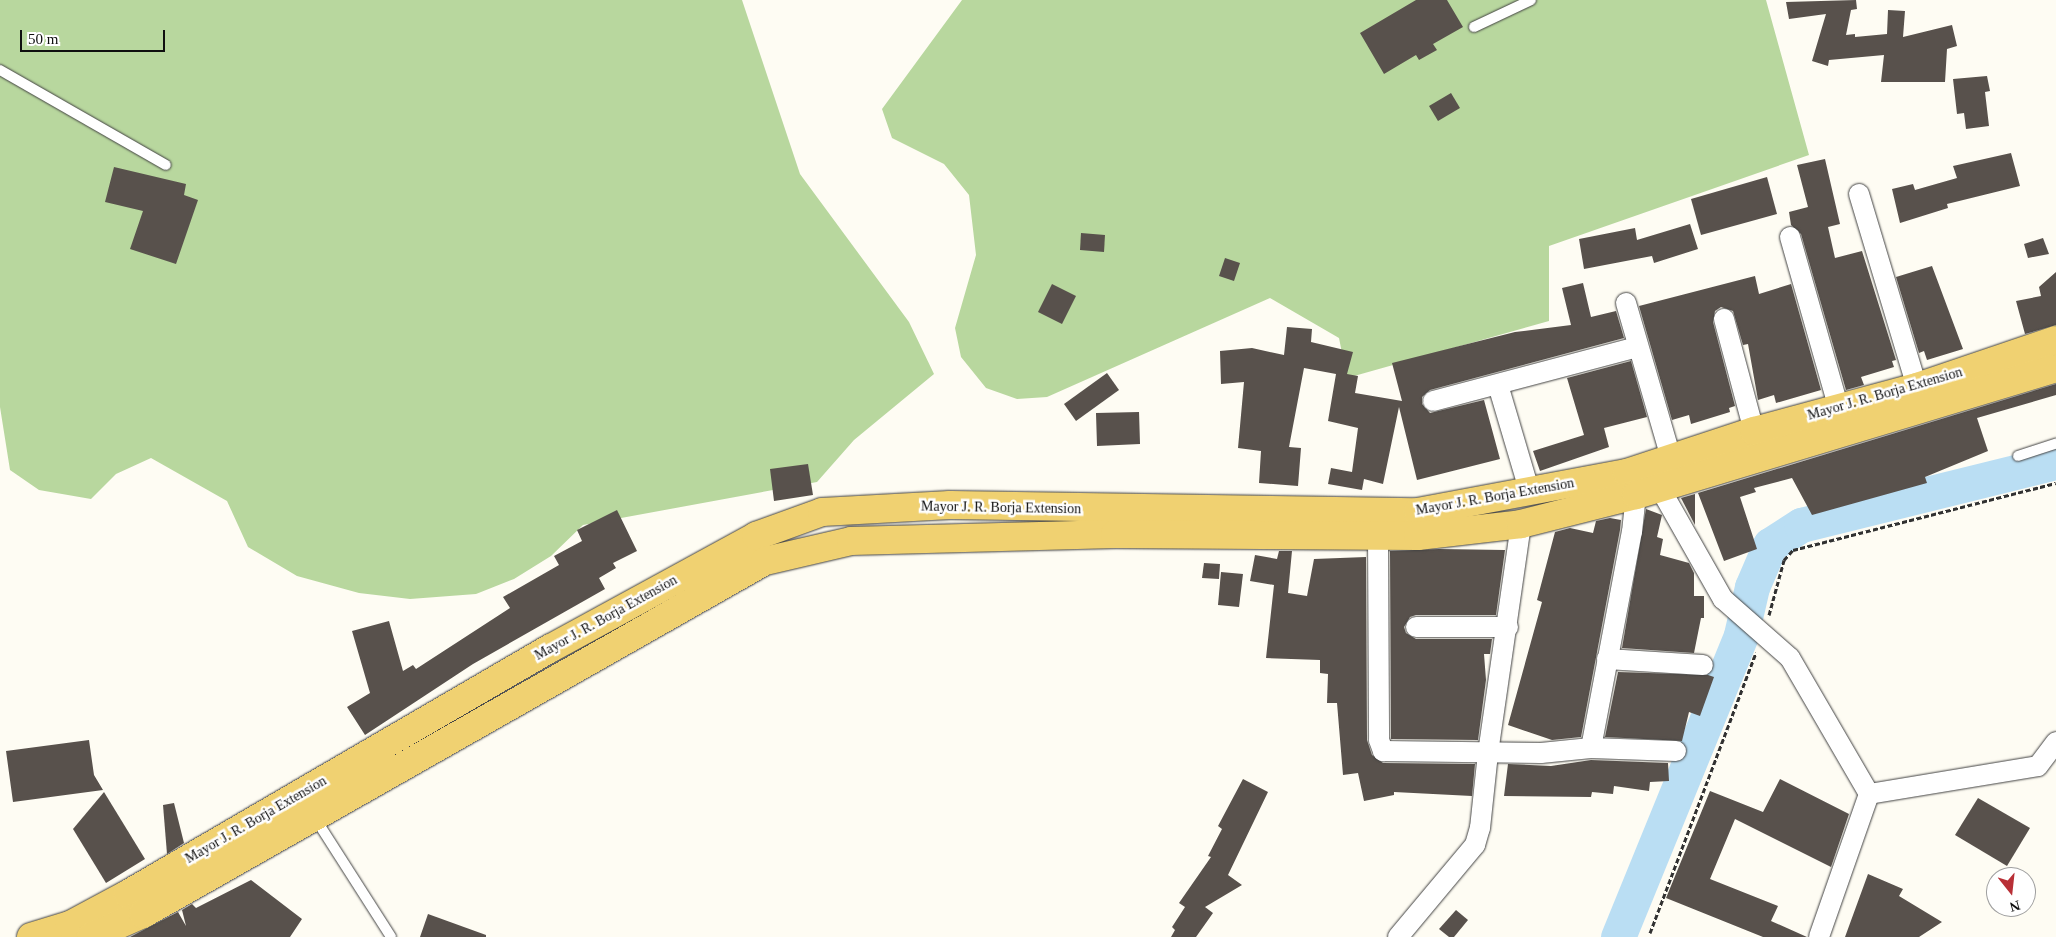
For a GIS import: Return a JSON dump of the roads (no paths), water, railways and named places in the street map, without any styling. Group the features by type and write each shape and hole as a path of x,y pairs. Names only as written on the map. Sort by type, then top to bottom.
{"main road":[{"name":"Mayor J. R. Borja Extension","path":"91,937 136,904 551,648 756,536 822,512 950,506 1418,524 1522,524 1642,480 1961,384 2056,340"},
{"name":"Mayor J. R. Borja Extension","path":"31,937 136,904 314,817 765,561 851,541 951,538 1378,536 1530,493 1642,480 1670,458 1754,431 1916,387 1961,384 2056,368"},
{"path":"950,506 951,538"}],"street":[{"path":"1858,194 1916,387"},
{"path":"1790,237 1839,409"},
{"path":"1626,303 1670,458"},
{"path":"1724,319 1754,431"},
{"path":"1433,401 1638,347"},
{"path":"1498,385 1530,493"},
{"path":"1642,480 1711,581 1732,608 1752,623 1790,658 1869,794 1819,937"},
{"path":"1591,748 1642,480"},
{"path":"1398,937 1475,845 1480,828 1488,753 1522,524"},
{"path":"1378,536 1381,746 1388,753 1488,753 1591,748 1676,752"},
{"path":"1416,627 1508,627"},
{"path":"1607,659 1703,665"},
{"path":"1869,794 2038,766 2056,742"}],"lane":[{"path":"1474,27 1531,0"},
{"path":"0,70 166,165"},
{"path":"2018,456 2056,444"},
{"path":"314,817 391,937"}],"waterway":[{"path":"1618,937 1741,635 1752,587 1770,545 1801,525 2056,462"}]}
